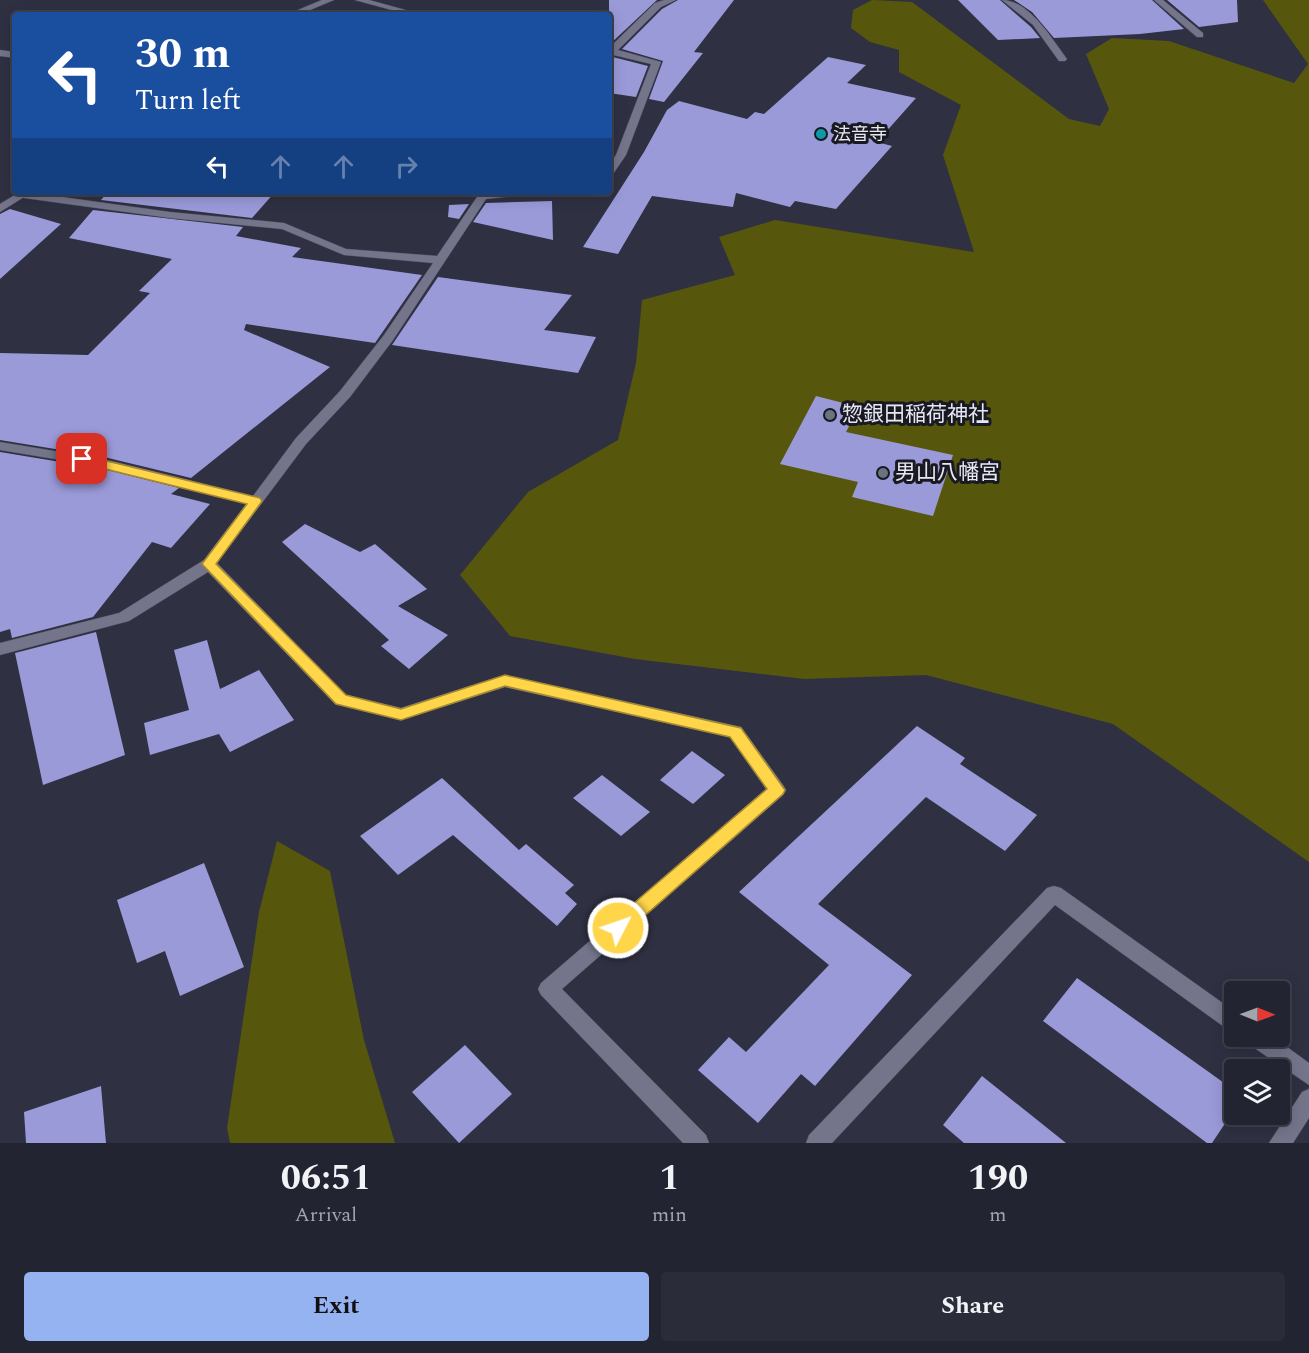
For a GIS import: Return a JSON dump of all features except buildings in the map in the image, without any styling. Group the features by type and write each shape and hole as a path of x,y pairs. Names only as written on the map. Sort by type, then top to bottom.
{"street":[{"path":"298,12 330,0"},
{"path":"359,0 408,12"},
{"path":"612,49 658,5 672,0"},
{"path":"1006,0 1036,23 1062,58"},
{"path":"1158,0 1200,35"},
{"path":"612,51 656,62 621,155 612,168"},
{"path":"0,209 23,195"},
{"path":"39,195 170,215 284,226 344,252 440,260"},
{"path":"0,649 124,617 209,564 301,441 345,394 389,337 483,196 493,195"},
{"path":"0,446 103,464 256,501"},
{"path":"209,564 341,700 401,714 505,681 735,732 777,790 548,989 698,1143"},
{"path":"817,1143 1054,894 1224,1015"},
{"path":"1269,1047 1309,1076"},
{"path":"1280,1143 1309,1099"}],"shaded area":[{"path":"872,0 912,2 1069,119 1100,126 1109,109 1086,54 1112,38 1169,41 1294,83 1308,64 1263,0 1309,0 1309,862 1113,724 926,675 804,679 635,659 510,636 460,575 528,492 618,440 636,363 642,300 735,275 719,237 775,220 974,252 943,155 961,105 899,72 899,50 870,42 851,28 853,10"},
{"path":"277,841 330,871 364,1040 395,1143 230,1143 227,1128 259,912"}],"place":[{"name":"法音寺","path":"821,134"},
{"name":"惣銀田稲荷神社","path":"830,415"},
{"name":"男山八幡宮","path":"883,473"}],"route":[{"path":"82,459 256,501 209,564 341,700 401,714 505,681 735,732 777,790 618,928"}]}
